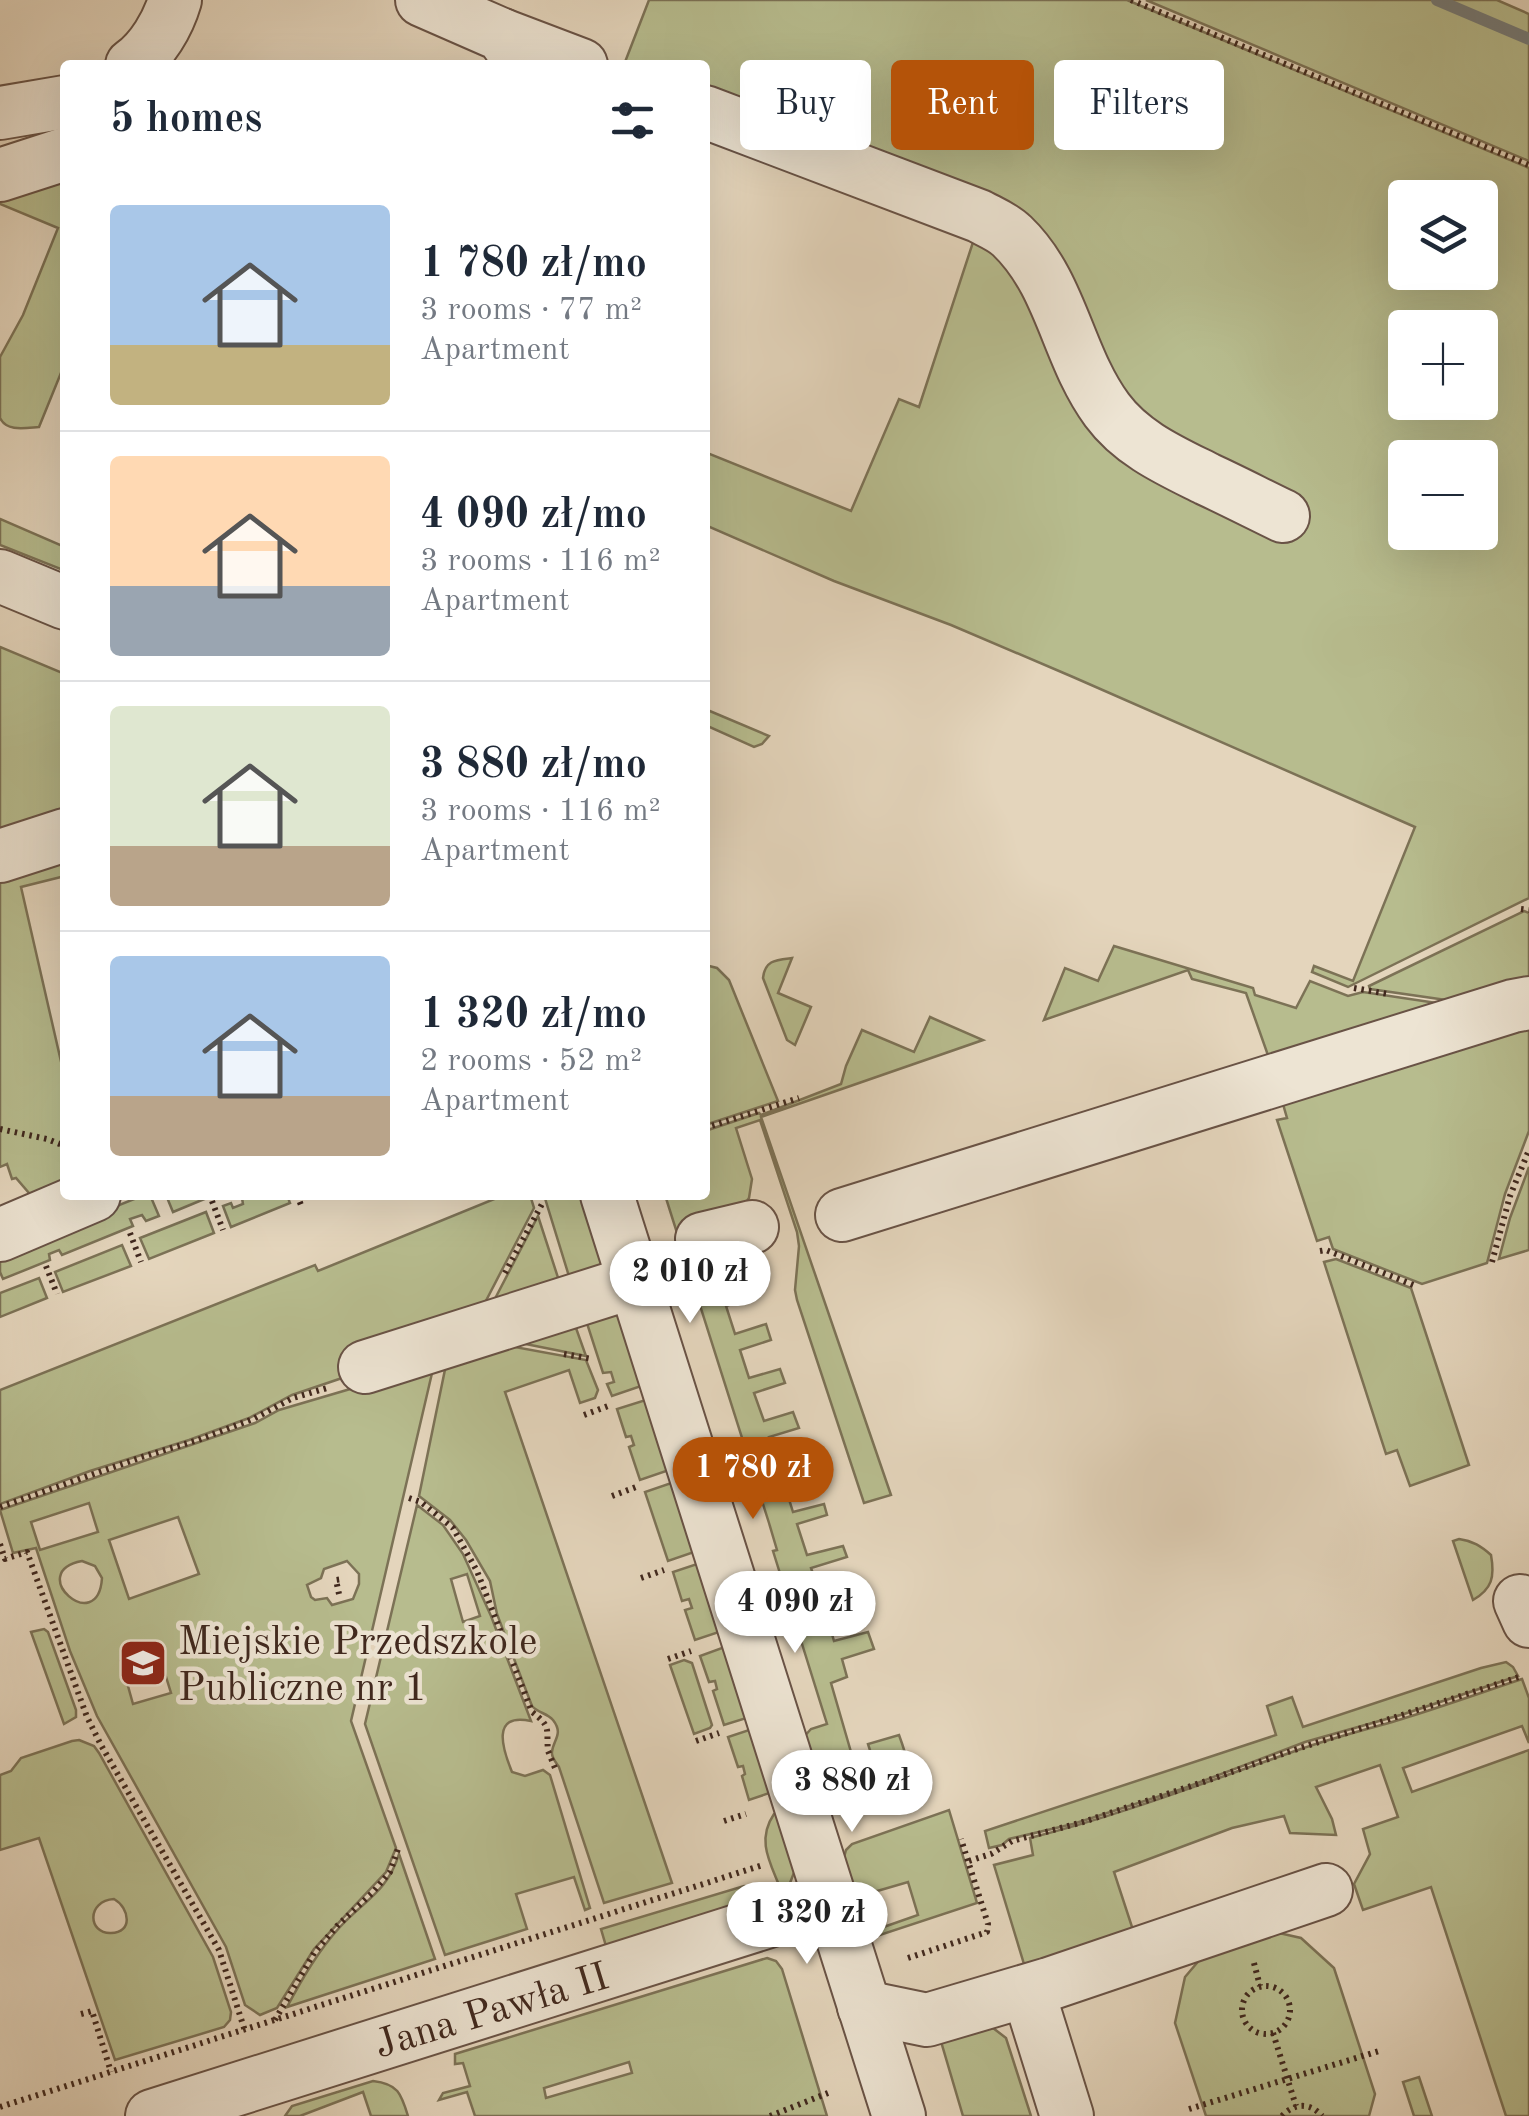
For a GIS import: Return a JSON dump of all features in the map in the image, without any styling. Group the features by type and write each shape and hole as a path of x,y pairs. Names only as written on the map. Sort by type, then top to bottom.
{"street":[{"path":"139,60 165,23 174,0"},
{"path":"422,0 512,50 559,60"},
{"path":"0,113 60,103"},
{"path":"710,114 979,216 1009,233 1032,258 1049,286 1091,384 1108,412 1129,434 1154,452 1283,516"},
{"path":"0,175 60,156"},
{"path":"0,576 60,601"},
{"path":"0,856 60,837"},
{"path":"842,1215 1275,1078 1529,1004"},
{"path":"0,1235 82,1200"},
{"path":"607,1200 899,2116"},
{"path":"702,1240 752,1227"},
{"path":"365,1367 632,1282"},
{"path":"864,2006 927,2020 1028,1991 1326,1890"},
{"name":"Jana Pawła II","path":"152,2116 829,1902"},
{"path":"1028,1991 1067,2116"}],"path":[{"path":"1131,0 1529,165"},
{"path":"710,1126 798,1098"},
{"path":"0,1129 60,1145"},
{"path":"1492,1262 1510,1196 1529,1150"},
{"path":"299,1200 301,1205"},
{"path":"212,1201 223,1230"},
{"path":"474,1332 542,1204"},
{"path":"130,1234 141,1262"},
{"path":"1320,1252 1326,1250 1416,1286"},
{"path":"46,1266 57,1294"},
{"path":"0,1506 253,1420 293,1398 351,1381 365,1367"},
{"path":"584,1415 608,1406"},
{"path":"612,1496 636,1487"},
{"path":"409,1498 421,1502 453,1528 477,1571 532,1712 545,1722 554,1768"},
{"path":"0,1544 5,1559 28,1552 86,1717 219,1950 245,2030"},
{"path":"641,1578 664,1570"},
{"path":"668,1659 691,1651"},
{"path":"969,1861 992,1854 1012,1841 1179,1791 1522,1676"},
{"path":"696,1741 719,1733"},
{"path":"724,1822 746,1814"},
{"path":"908,1958 987,1932 988,1924 961,1838"},
{"path":"274,2021 314,1953 390,1872 400,1846"},
{"path":"0,2107 763,1865"},
{"path":"1260,1986 1278,1989 1288,2000 1286,2024 1273,2034 1251,2029 1243,2016 1244,2001 1260,1986"},
{"path":"81,2014 92,2010 110,2072"},
{"path":"1273,2034 1296,2106"},
{"path":"1189,2109 1379,2051"},
{"path":"770,2116 828,2093"},
{"path":"1282,2116 1296,2106 1312,2107 1322,2116"}],"green space":[{"path":"649,0 1127,0 1529,168 1529,898 1348,987 1312,972 1314,966 1353,981 1415,827 951,625 834,581 710,527 710,454 851,511 899,399 919,407 978,227 1003,242 1023,261 1042,290 1076,389 1117,442 1148,464 1280,527 1287,502 1173,448 1117,401 1095,365 1054,268 1036,243 987,208 844,150 871,150 871,60 740,60 740,108 710,96 710,60 626,60"},
{"path":"1146,0 1497,0 1529,14 1529,161"},
{"path":"60,172 60,375 39,427 12,427 0,418 0,357 23,315 58,228 0,204 0,190"},
{"path":"0,519 60,545 60,569 0,545"},
{"path":"0,647 60,672 60,814 0,837"},
{"path":"710,711 769,736 754,747 710,727"},
{"path":"60,849 60,877 21,887 60,1057 60,1189 35,1200 16,1178 12,1179 7,1164 0,1167 0,872"},
{"path":"1524,911 1529,913 1529,980 1460,1002 1370,989 1369,986"},
{"path":"1114,946 1253,988 1255,995 1296,1008 1310,981 1348,996 1363,992 1450,1005 1270,1061 1246,993 1192,979 1188,970 1044,1020 1065,968 1098,981"},
{"path":"792,958 778,993 811,1007 795,1045 787,1040 763,978 769,964"},
{"path":"710,966 729,980 778,1101 710,1123"},
{"path":"930,1017 983,1040 761,1117 891,1495 864,1503 797,1300 797,1232 760,1120 736,1128 752,1179 749,1198 742,1208 737,1257 747,1270 755,1296 726,1306 735,1334 766,1324 771,1340 740,1350 749,1378 780,1369 785,1383 754,1393 764,1421 793,1412 799,1428 769,1437 778,1467 810,1457 814,1470 783,1480 793,1512 824,1504 827,1515 797,1524 807,1555 843,1546 847,1557 811,1568 821,1597 853,1587 857,1600 825,1610 834,1641 868,1632 874,1649 842,1659 847,1677 831,1683 851,1752 847,1759 808,1774 801,1740 811,1729 827,1724 773,1551 777,1550 769,1523 667,1200 710,1200 710,1129 761,1115 841,1084 862,1030 914,1052"},
{"path":"1529,1023 1529,1131 1505,1194 1487,1263 1422,1284 1333,1249 1329,1237 1317,1241 1277,1120 1287,1118 1281,1097"},
{"path":"1529,1167 1529,1250 1499,1259 1510,1218"},
{"path":"132,1200 152,1200 159,1216 146,1221 142,1215 130,1219 133,1226 62,1255 59,1250 49,1254 50,1260 3,1279 0,1253"},
{"path":"168,1200 202,1200 173,1212"},
{"path":"242,1200 290,1203 231,1227 223,1206 243,1204"},
{"path":"492,1200 532,1200 534,1208 476,1320 348,1376 292,1395 249,1418 0,1504 0,1390 315,1265 318,1271"},
{"path":"546,1200 586,1200 606,1267 572,1286"},
{"path":"206,1212 214,1233 149,1259 140,1238"},
{"path":"538,1216 562,1290 486,1316"},
{"path":"122,1245 131,1266 63,1292 55,1272"},
{"path":"1336,1259 1411,1288 1469,1465 1410,1486 1397,1450 1386,1454 1324,1262"},
{"path":"39,1278 47,1298 0,1317 0,1293"},
{"path":"612,1310 620,1316 647,1384 612,1396 607,1384 614,1382 611,1372 603,1373 583,1311"},
{"path":"571,1314 586,1356 496,1338"},
{"path":"487,1342 586,1360 598,1390 595,1398 580,1403 569,1370 505,1392 672,1883 604,1903 552,1756 558,1733 556,1725 532,1706 497,1614 490,1581 466,1540 450,1520 419,1496 448,1355"},
{"path":"436,1356 351,1721 396,1848 386,1872 314,1949 277,2008 260,2015 245,2005 226,1947 97,1716 70,1651 36,1548 13,1553 0,1510 255,1423 279,1410 357,1387","holes":["89,1503 98,1532 40,1550 31,1522","178,1517 199,1574 129,1599 109,1540","82,1561 95,1566 102,1578 98,1595 89,1602 69,1596 60,1577 66,1567","347,1561 359,1574 359,1584 353,1599 332,1605 327,1598 311,1597 307,1585 321,1578 324,1569","158,1651 171,1693 133,1704 121,1661"]},
{"path":"652,1398 675,1468 640,1480 629,1447 634,1445 631,1436 626,1437 617,1409"},
{"path":"677,1481 700,1550 668,1561 645,1492"},
{"path":"417,1505 443,1525 463,1554 491,1616 531,1721 509,1722 505,1727 503,1744 512,1772 525,1776 543,1770 550,1775 590,1908 585,1910 574,1877 516,1894 527,1929 445,1955 365,1724","holes":["467,1574 480,1616 463,1622 451,1579"]},
{"path":"1453,1541 1476,1544 1491,1555 1491,1582 1473,1600"},
{"path":"703,1562 725,1630 695,1640 685,1610 692,1608 689,1599 682,1601 673,1572"},
{"path":"44,1629 76,1710 76,1717 64,1724 31,1632"},
{"path":"730,1645 753,1716 724,1725 713,1691 717,1689 715,1681 709,1682 700,1656"},
{"path":"684,1660 692,1663 712,1725 694,1734 670,1665"},
{"path":"1506,1662 1518,1676 1305,1742 1182,1789 989,1848 985,1831 1276,1735 1267,1706 1292,1697 1303,1727"},
{"path":"1522,1679 1529,1698 1529,1743 1522,1726 1403,1768 1412,1792 1529,1750 1529,2116 1506,2116 1431,1887 1363,1910 1354,1884 1370,1854 1363,1829 1398,1817 1380,1765 1316,1787 1336,1835 1290,1833 1284,1816 1232,1828 1114,1872 1134,1933 1047,1972 1024,1964 994,1865 1033,1855 1030,1838"},
{"path":"755,1728 775,1791 749,1800 743,1766 738,1767 728,1737"},
{"path":"899,1735 907,1768 901,1787 845,1804 825,1798 815,1789 876,1769 868,1744"},
{"path":"72,1741 94,1746 99,1753 213,1957 231,2012 224,2027 115,2060 39,1838 0,1850 0,1775 11,1771 21,1758","holes":["114,1899 126,1914 126,1925 118,1932 103,1932 94,1923 98,1905"]},
{"path":"949,1810 977,1903 877,1936 878,1929 918,1915 908,1882 867,1894 868,1900 856,1903 840,1872 846,1850 852,1844"},
{"path":"782,1811 795,1870 782,1893 770,1863 766,1834 774,1814"},
{"path":"399,1854 435,1959 287,2007 340,1927 382,1887"},
{"path":"744,1886 752,1888 760,1904 608,1953 601,1929"},
{"path":"1261,1929 1301,1938 1334,1968 1375,2094 1369,2116 1206,2116 1175,2023 1185,1977 1213,1944"},
{"path":"767,1958 782,1969 827,2116 475,2116 467,2092 439,2100 443,2093 470,2086 463,2063 455,2064 455,2054","holes":["629,2062 632,2073 546,2098 544,2088"]},
{"path":"980,2027 993,2028 1006,2038 1031,2116 963,2116 940,2038"},
{"path":"1419,2077 1432,2116 1414,2116 1403,2082"},
{"path":"373,2081 397,2091 408,2116 371,2116 363,2092 300,2116 285,2116 292,2106"}],"waterway":[{"path":"1437,0 1529,39"}],"place":[{"name":"Miejskie Przedszkole Publiczne nr 1","path":"143,1663"}]}
